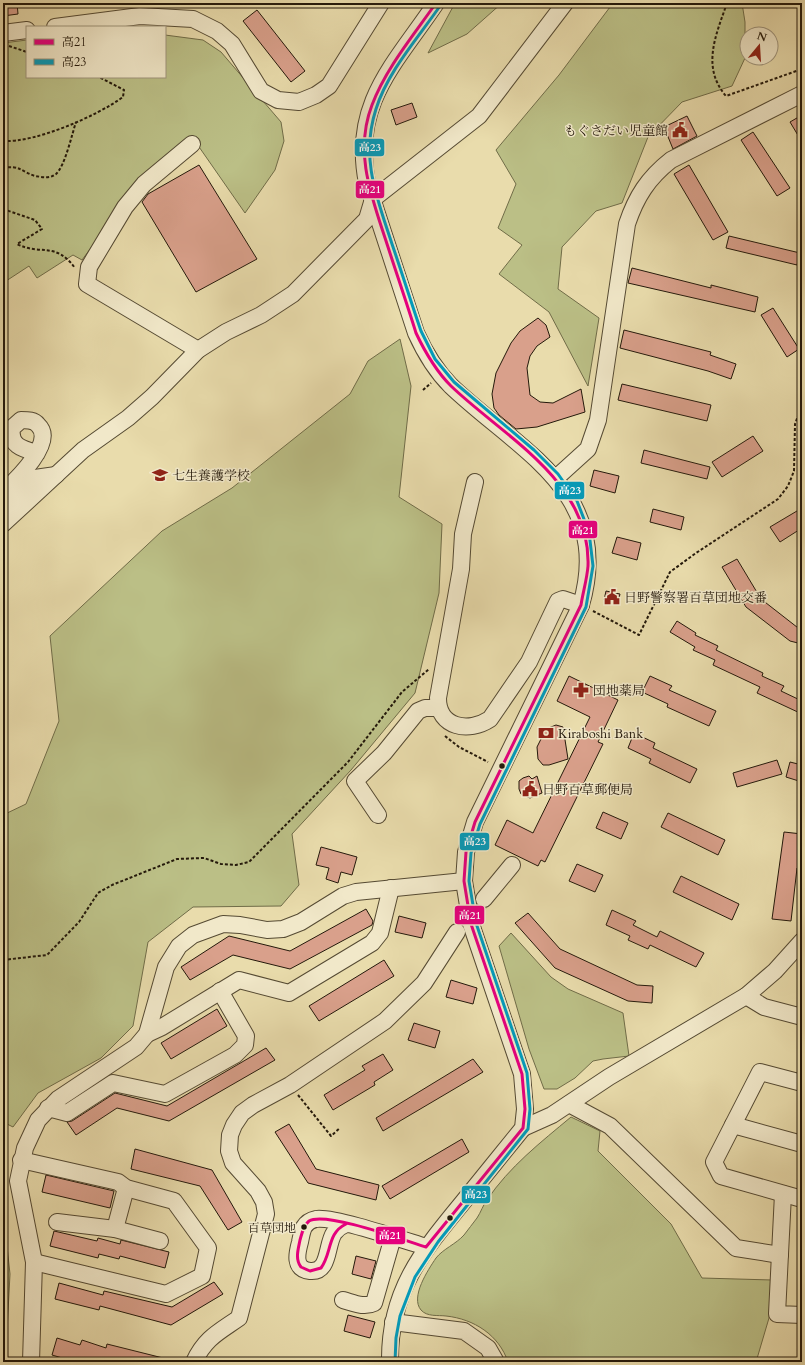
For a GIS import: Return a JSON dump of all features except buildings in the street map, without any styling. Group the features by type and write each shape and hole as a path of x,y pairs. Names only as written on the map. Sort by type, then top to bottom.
{"street":[{"path":"60,26 139,10 193,19 217,31 232,44 261,91 278,100 299,102 316,96 329,86 381,3"},
{"path":"436,3 391,65 373,100 366,125 364,169 379,221 416,333 427,356 450,385 556,478 572,503 582,524 587,543 586,607 476,822 466,852 464,881 471,924 522,1074 525,1109 523,1128"},
{"path":"3,524 83,450 128,418 152,397 198,350 226,332 261,315 293,294 367,219 373,199 478,116 565,3"},
{"path":"3,33 26,30"},
{"path":"556,478 588,449 593,438 598,420 628,224 637,197 659,169 671,160 802,94"},
{"path":"192,144 144,184 125,207 89,268 87,284 198,350"},
{"path":"4,501 37,453"},
{"path":"4,501 35,478 56,475"},
{"path":"475,482 463,534 461,569 444,657 438,698 438,708 446,719 462,727 481,724 490,719 529,662 558,601 563,599 586,607"},
{"path":"378,815 355,781 384,753 418,711 425,708 438,708"},
{"path":"484,899 512,865"},
{"path":"31,1362 34,1262 18,1181 21,1160 30,1135 48,1108 76,1086 136,1047 147,1034 166,967 179,946 193,935 209,927 223,924 240,925 267,930 283,929 301,922 343,896 356,892 464,881"},
{"path":"147,1034 162,1027 239,980 289,993 366,947 372,943 380,933 391,888"},
{"path":"194,1362 200,1350 208,1340 239,1318 266,1214 264,1202 258,1191 233,1163 229,1151 230,1135 234,1125 242,1113 253,1105 290,1085 385,1021 402,1002 424,983 456,932"},
{"path":"390,1362 393,1322 409,1274 426,1247 523,1128 552,1115 609,1077 746,996 776,971 802,942"},
{"path":"48,1108 67,1113 113,1083 165,1094 235,1055 245,1045 246,1036 220,992"},
{"path":"746,996 764,1007 802,1018"},
{"path":"802,1083 760,1072 714,1162 721,1176 802,1199"},
{"path":"569,1104 610,1126 736,1248 780,1255"},
{"path":"733,1125 802,1144"},
{"path":"21,1160 118,1182 126,1188 174,1201 208,1248 202,1276 166,1294 34,1262"},
{"path":"115,1229 126,1188"},
{"path":"783,1194 777,1314 802,1315"},
{"path":"58,1222 115,1229 160,1241"},
{"path":"346,1224 426,1247"},
{"path":"343,1300 368,1306 374,1303 393,1237"},
{"path":"393,1322 464,1330 488,1348 496,1362"}],"path":[{"path":"727,3 712,47 713,69 717,86 726,96 802,69"},
{"path":"3,42 15,49 26,52"},
{"path":"3,141 18,141 36,137 76,122 112,105 124,97 124,90 101,78"},
{"path":"3,168 15,166 34,175 47,178 56,174 62,162 76,122"},
{"path":"3,209 35,220 42,229 17,244 25,248 49,249 67,256 87,284"},
{"path":"423,390 434,381"},
{"path":"586,607 639,635 670,572 696,553 778,500 788,486 794,471 795,424 802,405"},
{"path":"3,960 47,955 79,922 98,893 136,874 177,859 190,857 204,858 221,864 236,865 249,862 348,762 402,692 444,657"},
{"path":"444,735 459,746 488,762"},
{"path":"290,1085 319,1119 330,1136 340,1128"}],"green space":[{"path":"455,3 502,3 467,34 428,53"},
{"path":"613,3 742,3 745,26 739,26 739,66 741,66 732,86 682,102 648,137 622,203 596,211 562,247 558,289 599,318 588,386 549,312 499,274 522,245 498,228 516,184 496,150 559,75"},
{"path":"166,35 203,40 221,52 281,122 284,141 275,170 245,213 197,144 128,198 82,260 73,255 37,278 29,266 3,283 3,43 26,40 26,78 166,78"},
{"path":"400,339 411,386 399,497 442,524 439,593 415,693 351,770 292,834 299,885 281,906 193,907 148,942 133,1026 101,1058 38,1093 13,1127 3,1122 3,815 26,804 59,721 50,636 162,531 232,488 350,394 368,361"},
{"path":"511,933 551,977 568,989 623,1013 629,1056 593,1061 575,1078 557,1089 544,1089 529,1049 499,946"},
{"path":"571,1117 600,1131 598,1151 671,1224 702,1278 772,1280 769,1318 756,1362 508,1362 504,1352 492,1336 476,1325 456,1318 429,1315 421,1310 418,1305 418,1298 421,1284 436,1258 464,1235 496,1188 515,1166"},
{"path":"3,1226 5,1228 10,1274 7,1331 3,1333"}],"tunnel":[{"path":"457,932 484,899"}],"transit line":[{"name":"高21","path":"346,1224 340,1228 333,1238 321,1268 310,1271 301,1267 298,1261 298,1254 303,1230 309,1221 318,1219 348,1223 426,1247 523,1128 525,1109 522,1074 471,924 464,881 466,852 475,822 581,605 588,566 585,536 575,509 560,485 540,463 518,443 451,386 440,374 427,354 416,333 371,194 367,177 364,141 372,105 392,65 436,3"},
{"name":"高23","path":"395,1362 396,1338 400,1316 415,1277 438,1242 528,1129 530,1109 527,1073 476,923 469,881 471,853 480,824 586,607 593,566 589,532 577,501 558,474 534,450 454,382 435,359 421,331 376,194 370,161 371,127 376,109 388,81 404,55 440,6"}],"place":[{"name":"もぐさだい児童館","path":"680,130"},
{"name":"七生養護学校","path":"160,475"},
{"name":"日野警察署百草団地交番","path":"612,597"},
{"name":"団地薬局","path":"581,690"},
{"name":"Kiraboshi Bank","path":"546,733"},
{"name":"日野百草郵便局","path":"530,789"},
{"name":"百草団地","path":"304,1227"}]}
